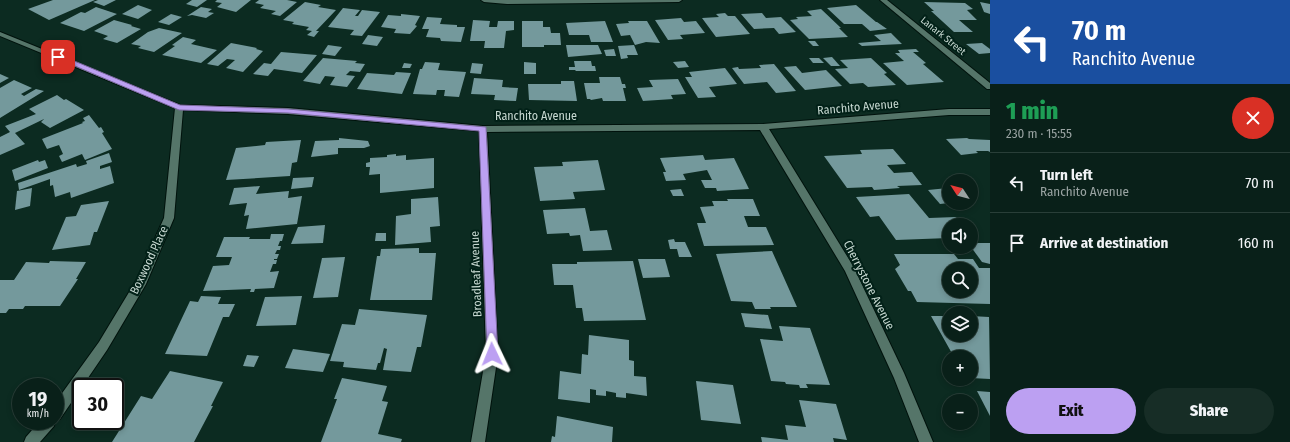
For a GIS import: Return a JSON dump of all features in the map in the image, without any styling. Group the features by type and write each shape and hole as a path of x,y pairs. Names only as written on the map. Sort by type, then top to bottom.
{"street":[{"path":"484,0 514,2 678,0"},
{"name":"Lanark Street","path":"883,0 990,87"},
{"name":"Ranchito Avenue","path":"0,34 179,107 288,111 483,129 763,127 949,112 990,112"},
{"name":"Boxwood Place","path":"64,401 103,346 142,281 168,218 179,107"},
{"name":"Cherrystone Avenue","path":"763,127 849,269 900,377 926,442"},
{"name":"Broadleaf Avenue","path":"478,442 492,354 483,129"},
{"path":"31,442 41,430"}],"building":[{"path":"53,0 95,0 49,20 28,9"},
{"path":"98,0 116,0 104,6 93,2"},
{"path":"192,0 207,0 197,7 186,4"},
{"path":"217,0 251,0 236,12 217,7 222,3 215,2"},
{"path":"259,0 287,0 297,2 280,16 271,14 276,11 260,8 264,5 255,3"},
{"path":"305,2 321,5 318,7 336,10 316,31 319,31 314,37 307,35 312,31 306,30 309,27 292,24 294,22 283,20"},
{"path":"924,2 965,3 973,9 967,10 977,20 959,20 973,32 954,32 931,11 934,11"},
{"path":"980,2 990,4 990,14 984,12"},
{"path":"138,5 152,10 138,19 122,14"},
{"path":"856,5 887,29 870,31 862,24 844,24 827,8"},
{"path":"96,7 117,14 84,31 60,23 81,12 85,13"},
{"path":"201,7 212,9 208,12 214,13 206,18 192,15 187,16"},
{"path":"343,8 360,10 355,16 358,16 362,10 380,12 362,36 350,35 354,30 328,27"},
{"path":"821,9 841,28 839,28 848,37 809,39 790,20 798,19 796,17 812,16 807,11"},
{"path":"725,13 728,16 735,16 750,34 716,37 702,18 719,17 716,14"},
{"path":"762,13 766,18 781,17 796,32 779,34 774,28 754,29 741,14"},
{"path":"171,14 182,17 169,25 158,22"},
{"path":"401,14 420,16 415,25 417,26 410,34 394,33 396,29 381,27 388,15 401,16"},
{"path":"427,17 442,18 440,24 465,27 461,42 441,41 440,38 426,37 429,29 422,29"},
{"path":"681,18 684,22 696,21 705,33 680,35 683,39 668,40 655,20"},
{"path":"114,20 141,29 117,43 103,39 108,36 94,31"},
{"path":"473,20 490,21 489,27 497,27 498,21 514,21 514,30 506,31 504,48 484,48 485,41 470,41"},
{"path":"522,21 543,21 543,27 550,27 551,33 560,33 561,45 522,47"},
{"path":"605,21 613,42 591,42 589,35 569,35 566,23"},
{"path":"628,21 647,21 660,43 646,42 635,45 630,35 621,36 616,24 629,23"},
{"path":"159,28 182,33 154,52 138,48 141,46 131,44 148,32"},
{"path":"891,33 902,44 862,46 858,43 881,41 874,35"},
{"path":"368,35 383,37 377,46 362,44"},
{"path":"183,37 196,40 191,44 217,50 201,63 162,55 175,46 172,45"},
{"path":"808,41 815,41 819,46 813,46"},
{"path":"231,43 257,48 256,49 263,51 243,72 226,68 235,60 227,59 218,66 207,64"},
{"path":"982,43 990,49 990,53 979,54 966,44"},
{"path":"328,45 342,47 335,56 322,54"},
{"path":"566,45 598,45 602,54 568,57"},
{"path":"634,45 638,55 627,55 628,58 621,59 618,46"},
{"path":"614,49 616,56 606,56 604,50"},
{"path":"916,49 919,52 913,52 926,63 923,64 944,82 907,85 883,63 904,61 895,53 900,53 898,50"},
{"path":"281,52 317,55 302,73 274,69 268,76 253,74 264,63 271,64"},
{"path":"832,57 840,66 831,66 823,58"},
{"path":"323,58 357,61 355,63 365,64 360,72 350,71 346,75 355,76 347,87 330,85 335,77 325,76 320,84 303,81"},
{"path":"809,58 819,58 824,63 813,63"},
{"path":"871,58 887,73 884,74 896,85 868,87 863,83 850,84 835,69 848,68 840,60"},
{"path":"574,61 591,61 592,66 595,66 596,71 569,70 569,67 575,67"},
{"path":"685,61 689,67 678,68 673,62"},
{"path":"425,62 440,63 438,70 466,72 459,97 444,96 445,90 437,90 436,95 413,94 420,69 422,69"},
{"path":"524,62 536,63 536,74 524,74"},
{"path":"404,63 412,64 410,68 402,68"},
{"path":"472,63 483,64 481,74 470,73"},
{"path":"774,64 796,91 776,93 767,82 744,84 732,68 761,68 759,65"},
{"path":"796,66 802,73 826,70 842,86 805,90 784,67"},
{"path":"725,68 737,84 709,87 716,97 698,98 685,77 692,77 689,72"},
{"path":"396,72 411,73 402,94 357,89 367,73 394,75"},
{"path":"0,74 9,78 0,83"},
{"path":"599,77 620,77 622,84 625,84 626,88 623,88 626,101 603,101 602,98 591,100 587,99 584,83 600,83"},
{"path":"474,78 503,80 502,87 518,88 516,101 494,100 495,95 471,94"},
{"path":"678,79 686,94 671,95 673,99 643,101 637,88 653,87 649,80"},
{"path":"14,80 32,88 21,94 24,96 36,89 44,91 0,118 0,88"},
{"path":"561,81 574,81 577,101 529,100 528,84 561,84"},
{"path":"57,95 84,110 50,128 41,122 44,119 15,133 25,144 0,155 0,137 10,132 5,126 36,114 29,109"},
{"path":"89,115 99,128 101,127 104,132 102,133 112,149 85,160 82,154 62,162 59,156 63,154 59,145 47,149 42,139 83,123 82,122 85,121 83,118"},
{"path":"339,138 368,141 370,146 364,148 338,148 338,154 311,157 315,141 339,140"},
{"path":"967,138 990,140 990,152 976,151 978,153 961,155 946,139"},
{"path":"301,140 297,162 292,163 290,176 226,180 236,148 265,145 266,142"},
{"path":"893,149 906,164 887,165 894,173 912,172 922,185 897,186 900,188 874,190 872,187 847,188 824,156 862,154 860,150"},
{"path":"109,153 112,162 100,166 100,169 110,166 114,183 71,198 70,192 55,197 53,185 50,186 50,179 19,190 18,183 76,164 77,167 87,164 86,161"},
{"path":"396,154 396,156 406,155 406,160 434,158 434,188 380,193 380,174 369,175 370,167 366,167 366,163 370,162 370,158 387,157 387,155"},
{"path":"703,155 705,160 734,158 749,189 717,191 716,188 705,188 701,180 712,180 707,170 683,174 686,180 666,181 663,172 666,172 660,158"},
{"path":"38,160 39,162 45,160 48,168 15,181 12,170"},
{"path":"598,160 605,190 573,192 575,199 540,201 534,167 563,166 562,162"},
{"path":"314,177 312,187 291,189 293,178"},
{"path":"260,186 256,194 289,191 288,198 302,196 297,224 246,229 249,215 244,216 247,203 229,205 234,188"},
{"path":"32,188 30,206 15,210 17,191"},
{"path":"681,189 684,196 673,196 670,190"},
{"path":"942,189 942,204 940,204 928,190"},
{"path":"909,194 929,218 956,217 957,218 942,218 942,238 896,240 879,216 870,217 856,197"},
{"path":"438,197 440,226 430,227 431,242 395,245 396,216 411,214 411,199"},
{"path":"727,199 753,199 760,216 744,216 748,227 766,227 774,245 704,246 697,223 706,223 700,207 714,206 712,201 728,201"},
{"path":"109,201 97,232 94,232 90,245 52,250 66,217 76,216 81,205"},
{"path":"585,208 590,231 607,230 612,250 583,251 580,235 570,236 569,233 547,234 543,210"},
{"path":"325,225 323,243 291,244 298,227"},
{"path":"376,233 386,233 386,241 375,241"},
{"path":"271,234 284,234 282,241 280,241 278,246 281,246 280,250 277,250 275,254 279,254 277,259 274,259 277,260 276,264 273,264 270,272 279,271 274,288 255,289 254,292 250,292 251,289 203,291 213,266 229,265 232,257 216,257 224,237 270,239"},
{"path":"674,239 675,242 685,242 692,257 679,257 677,249 670,249 668,240"},
{"path":"978,243 990,243 990,264 982,262 976,254 978,254"},
{"path":"419,248 419,253 436,253 432,300 370,300 377,256 380,256 381,249"},
{"path":"772,251 797,307 770,307 771,309 755,309 752,302 731,301 716,254"},
{"path":"894,254 954,254 958,259 973,259 975,262 942,262 942,298 978,298 978,266 979,268 990,268 990,304 917,302 911,291 908,291 895,269 900,265"},
{"path":"345,257 338,297 313,298 322,258"},
{"path":"638,259 665,259 670,277 643,278"},
{"path":"50,261 86,262 76,279 78,279 60,306 25,306 23,309 9,309 6,313 0,313 0,280 14,280 26,262 49,263"},
{"path":"633,261 646,320 584,321 582,308 576,308 573,285 554,285 552,264"},
{"path":"201,296 221,297 218,304 235,304 229,317 223,317 207,356 165,354 190,301 198,302"},
{"path":"302,296 296,325 256,326 265,297"},
{"path":"359,309 427,315 421,347 417,347 411,372 383,370 387,349 384,348 380,363 378,363 376,370 343,367 344,362 330,361 342,324 355,325"},
{"path":"741,313 768,315 772,329 745,327"},
{"path":"931,316 942,316 942,336"},
{"path":"978,316 989,317 990,379 978,378 978,350 950,350 946,342 978,342"},
{"path":"779,326 810,328 830,385 806,384 808,388 800,388 799,385 771,381 760,339 783,341"},
{"path":"589,335 629,340 629,360 634,361 634,376 646,377 647,396 626,393 626,398 616,397 616,393 606,391 606,396 596,395 596,390 590,389 590,403 558,399 560,371 581,374 582,354 588,355"},
{"path":"293,349 330,354 323,372 285,368"},
{"path":"247,355 259,356 254,367 243,366"},
{"path":"170,371 223,382 211,406 213,406 194,442 112,442 120,430 124,430 124,423 141,396 152,399"},
{"path":"342,378 387,386 382,401 388,402 378,434 402,439 401,442 321,442 337,399 334,399"},
{"path":"696,381 733,385 741,424 701,420"},
{"path":"977,391 990,392 990,416"},
{"path":"799,400 836,404 847,440 833,438 834,442 762,442 761,437 788,440 785,425 806,427"},
{"path":"557,416 613,427 612,442 551,442 552,436 555,437"}],"route":[{"path":"58,57 179,107 288,111 483,129 492,354"}]}
